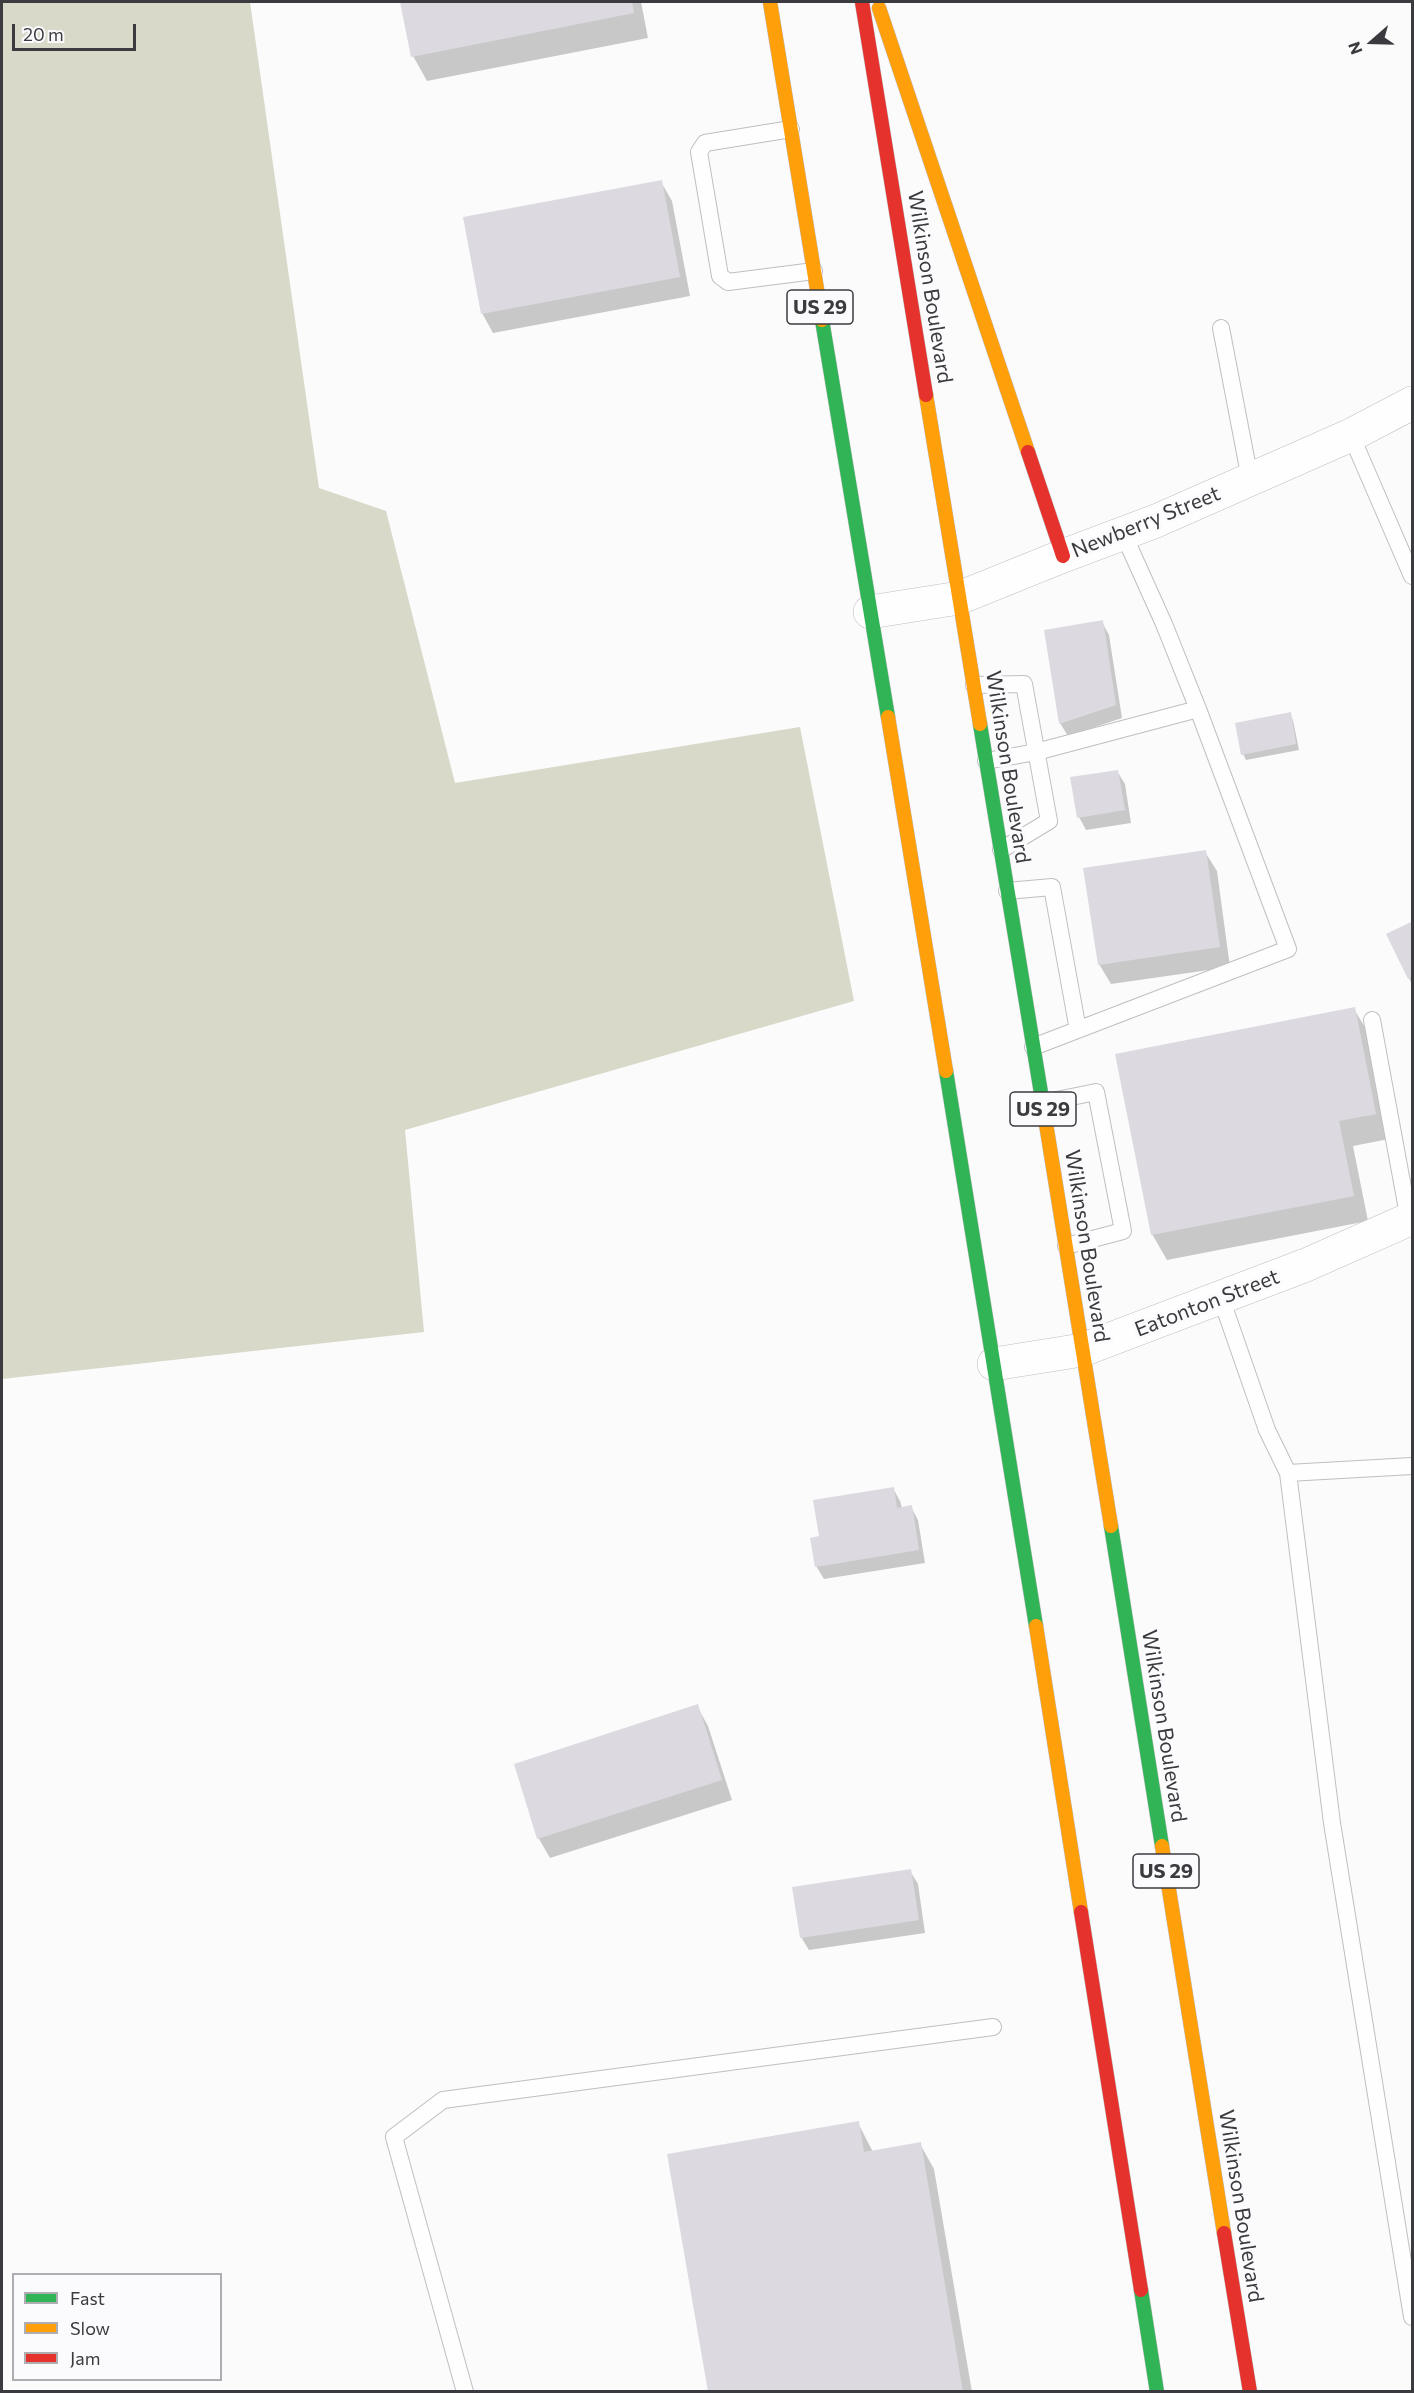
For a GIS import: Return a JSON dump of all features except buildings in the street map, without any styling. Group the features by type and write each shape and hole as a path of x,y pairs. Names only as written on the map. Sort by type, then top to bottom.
{"main road":[{"name":"US 29","path":"770,2 994,1364 1157,2391"},
{"name":"Wilkinson Boulevard","path":"862,2 1066,1246 1250,2391"},
{"path":"876,2 1063,556"}],"street":[{"name":"Newberry Street","path":"870,612 959,598 1156,521 1350,435 1413,403"},
{"name":"Eatonton Street","path":"994,1364 1082,1350 1306,1265 1411,1219"}],"lane":[{"path":"790,129 705,143 699,152 720,276 728,282 814,271"},
{"path":"1221,328 1250,479"},
{"path":"1350,435 1413,576"},
{"path":"1033,1047 1288,949 1198,708 1164,624 1123,533"},
{"path":"974,685 1024,684 1049,821 1001,850"},
{"path":"986,761 1036,752 1198,708"},
{"path":"1007,891 1052,887 1078,1030"},
{"path":"1372,1020 1411,1219"},
{"path":"1042,1102 1096,1092 1123,1231 1066,1246"},
{"path":"1221,1298 1267,1430 1288,1473 1332,1823 1413,2317"},
{"path":"1288,1473 1413,1466"},
{"path":"465,2391 394,2137 443,2100 993,2026"}],"green space":[{"path":"2,2 250,2 319,488 386,511 455,783 800,727 854,1001 405,1130 424,1332 2,1379"}],"traffic: fast":[{"path":"822,320 888,717"},
{"path":"980,724 1042,1099"},
{"path":"946,1071 1036,1626"},
{"path":"1111,1526 1162,1846"},
{"path":"1141,2290 1157,2392"}],"traffic: slow":[{"path":"770,2 822,320"},
{"path":"879,8 1028,452"},
{"path":"926,395 980,724"},
{"path":"888,717 946,1071"},
{"path":"1042,1099 1111,1526"},
{"path":"1036,1626 1081,1912"},
{"path":"1162,1846 1224,2233"}],"traffic: jam":[{"path":"862,2 926,395"},
{"path":"1028,452 1063,556"},
{"path":"1081,1912 1141,2290"},
{"path":"1224,2233 1250,2392"}]}
